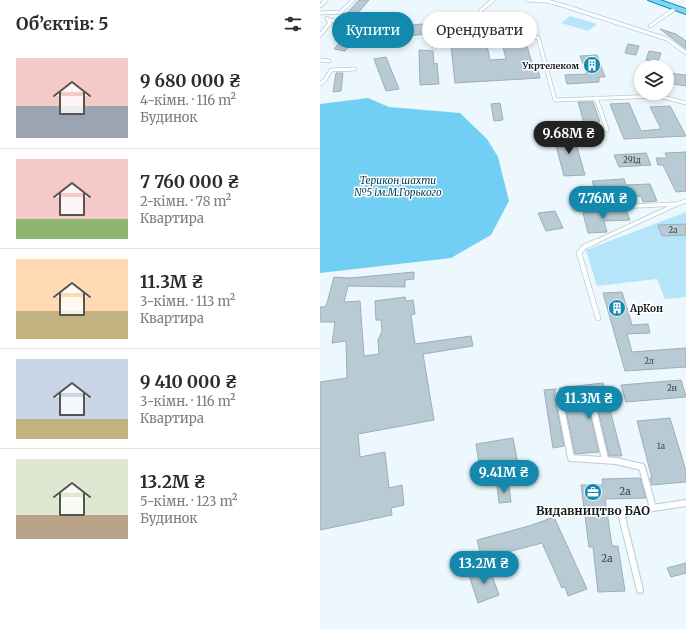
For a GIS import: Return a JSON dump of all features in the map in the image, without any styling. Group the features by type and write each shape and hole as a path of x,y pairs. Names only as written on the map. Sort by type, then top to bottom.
{"main road":[{"path":"652,0 686,12"}],"lane":[{"path":"320,6 326,0"},
{"path":"320,13 340,12 353,0"},
{"path":"480,12 493,0"},
{"path":"528,0 547,1 644,30 667,39 686,53"},
{"path":"650,26 676,8"},
{"path":"320,13 332,21"},
{"path":"320,36 330,23 329,20"},
{"path":"537,37 555,100 659,96 686,103"},
{"path":"320,60 329,61"},
{"path":"320,84 325,80 331,70 355,69"},
{"path":"596,98 607,130"},
{"path":"598,318 579,253 584,247 686,201"},
{"path":"574,209 677,204"},
{"path":"589,390 605,459"},
{"path":"558,392 571,458 605,459 642,467 653,508"},
{"path":"640,590 622,517 626,512 686,503"}],"shaded area":[{"path":"570,16 597,24 588,31 561,23"},
{"path":"686,212 686,297 665,299 657,279 597,286 586,250"}],"green space":[{"name":"Терикон шахти №5 ім.М.Горького","path":"368,98 389,107 460,113 487,139 498,157 509,201 491,235 451,258 320,273 320,104"}],"building":[{"path":"359,0 369,0 359,12 348,12"},
{"path":"422,24 422,34 414,35 414,25"},
{"path":"660,29 676,34 686,41 686,49"},
{"path":"628,44 639,46 636,55 625,53"},
{"path":"335,48 347,48 345,51 334,49"},
{"path":"451,48 488,48 490,60 506,59 503,48 528,48 533,67 537,67 540,78 455,83"},
{"path":"419,50 433,51 434,64 437,63 439,84 420,85"},
{"path":"649,51 661,53 659,60 646,60"},
{"name":"Укртелеком","path":"597,55 605,77 599,77 599,82 567,84 565,75 587,74 580,56"},
{"path":"386,57 399,89 386,91 374,59"},
{"path":"336,73 343,73 341,91 333,92"},
{"path":"674,74 686,75 686,86 674,84"},
{"path":"578,102 593,102 600,122 584,123"},
{"path":"500,103 503,120 494,121 491,104"},
{"path":"629,103 641,131 661,129 650,107 670,106 686,136 624,139 610,104"},
{"path":"573,133 585,175 564,176 553,134"},
{"path":"686,152 686,191 676,192 663,165 658,165 656,158 667,158 665,153"},
{"path":"646,153 651,165 619,167 614,155"},
{"path":"624,179 626,185 650,184 657,201 643,202 641,196 622,198 624,203 600,204 592,181"},
{"path":"626,210 630,220 604,221 607,232 588,233 583,213"},
{"path":"555,211 563,228 546,231 538,213"},
{"path":"686,224 686,235 662,236 658,225"},
{"path":"414,272 414,279 405,280 405,287 348,286 344,302 360,301 364,356 379,354 378,340 382,331 381,320 376,320 375,301 405,297 406,301 413,300 415,314 411,315 415,344 471,336 473,346 423,354 434,420 358,434 360,457 385,452 389,488 402,485 404,505 391,508 392,515 320,530 320,382 347,378 346,341 332,343 335,322 320,322 320,307 325,307 327,303 334,277 350,278"},
{"path":"622,292 632,325 648,324 650,333 627,334 632,352 686,348 686,367 625,371 603,293"},
{"path":"681,380 686,397 626,402 621,385"},
{"path":"603,383 622,456 609,456 593,389 589,386 585,391 599,452 575,454 562,391 559,388"},
{"path":"556,389 554,393 564,446 553,448 544,390"},
{"path":"670,418 686,471 686,482 652,485 650,478 652,478 637,421"},
{"path":"513,438 518,464 480,470 476,444"},
{"path":"640,478 646,498 605,499 612,546 618,546 625,591 598,592 593,547 589,547 581,485 603,485 602,479"},
{"path":"509,485 511,502 499,503 497,486"},
{"path":"554,517 587,589 568,596 565,587 562,588 542,543 482,559 477,540 529,526"},
{"path":"686,563 686,573 671,577 667,568"},
{"path":"489,567 499,595 478,603 469,575"}],"place":[{"name":"Укртелеком","path":"592,65"},
{"name":"АрКон","path":"617,308"},
{"name":"Видавництво БАО","path":"593,492"}]}
